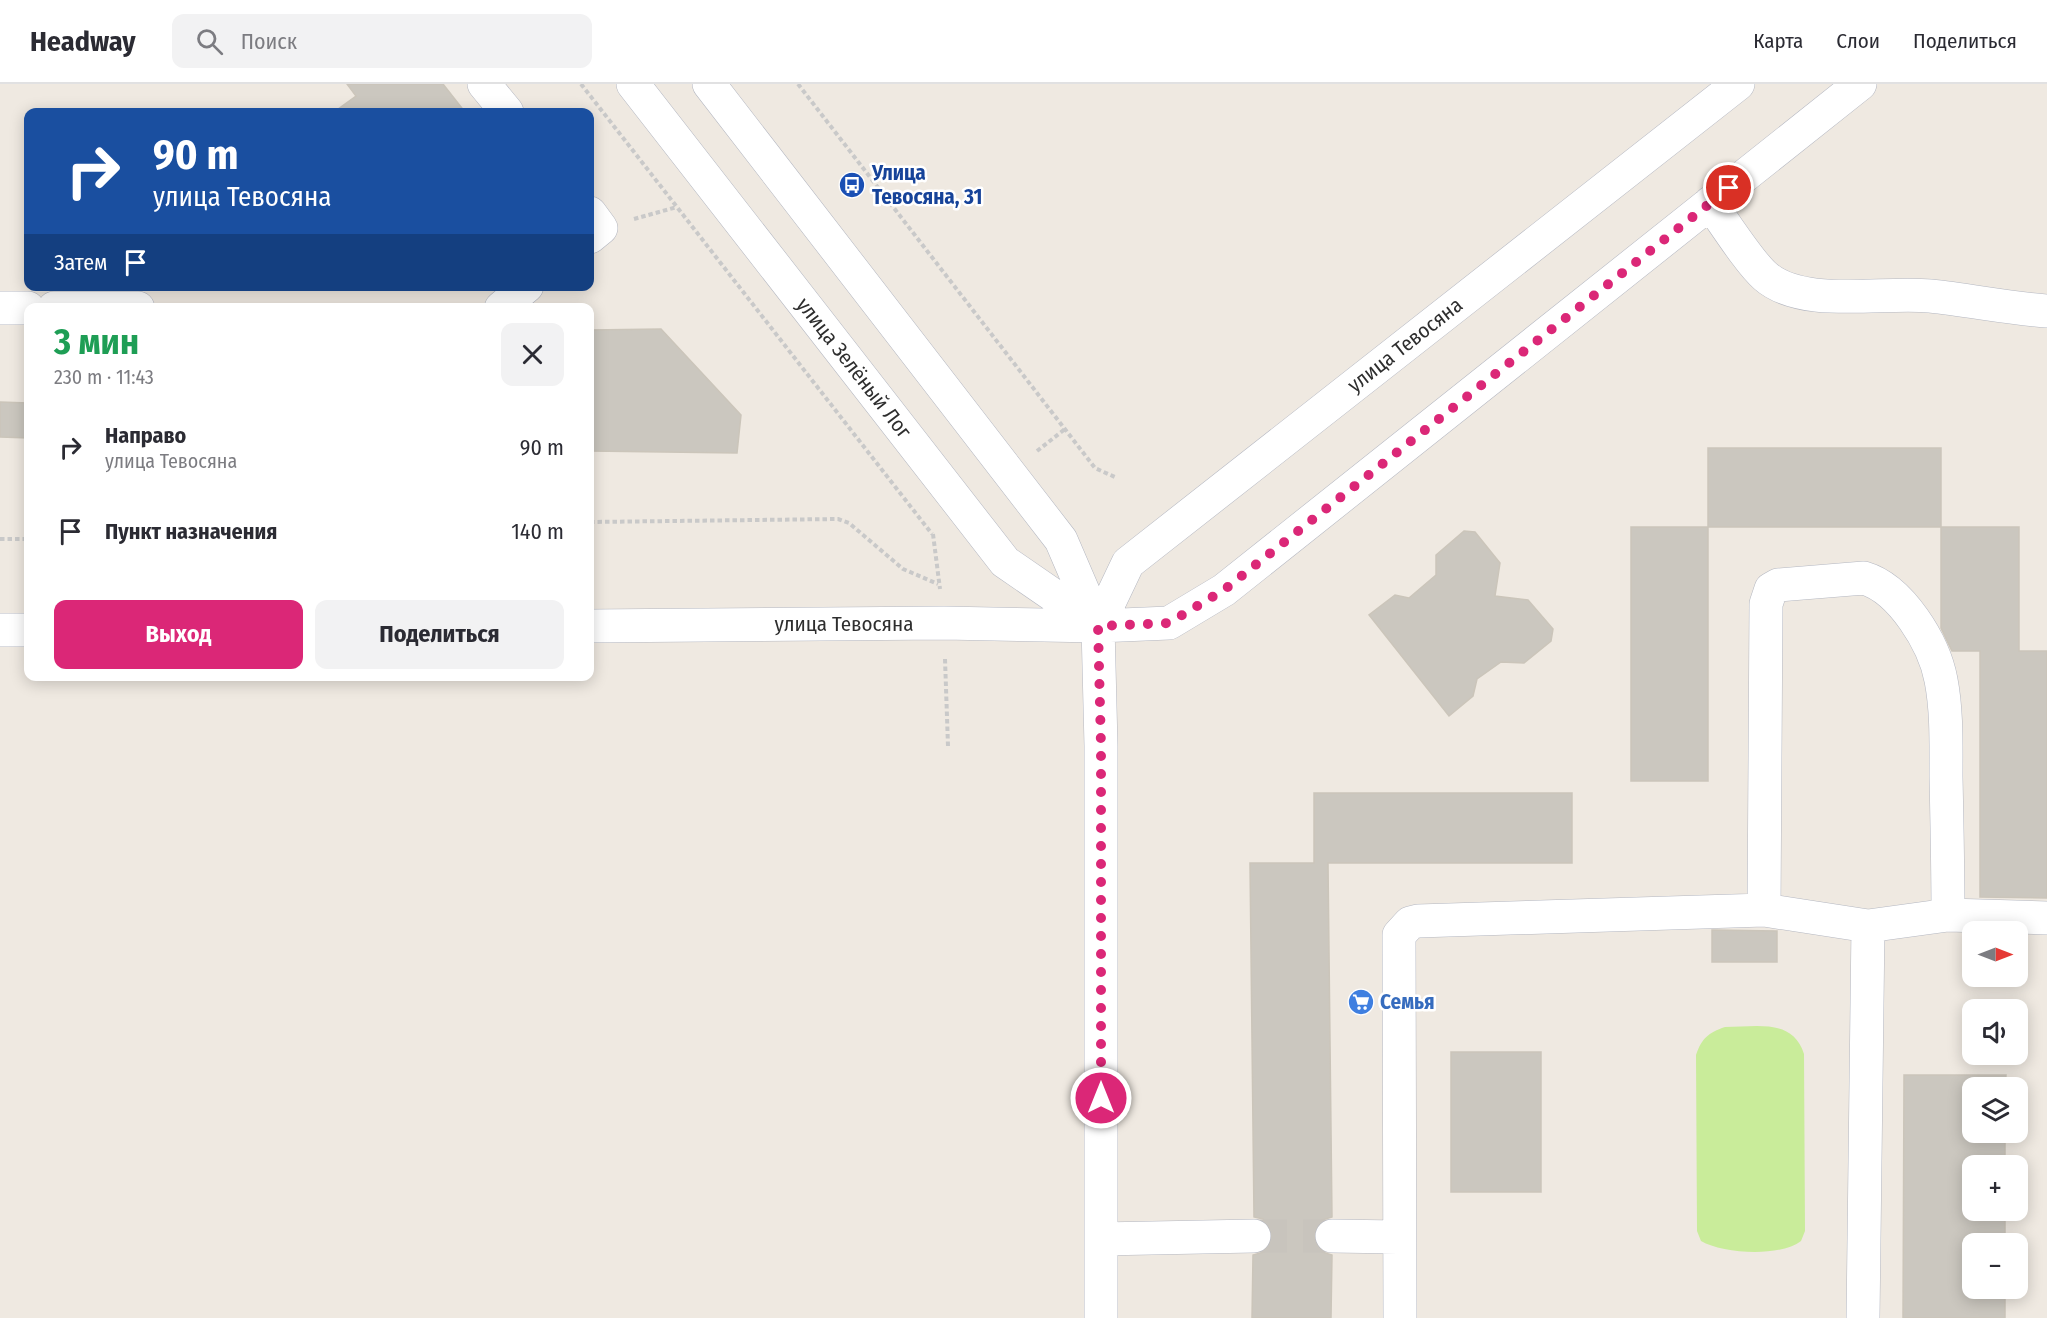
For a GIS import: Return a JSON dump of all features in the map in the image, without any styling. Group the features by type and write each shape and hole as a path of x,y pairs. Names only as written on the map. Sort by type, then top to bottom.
{"street":[{"path":"484,84 504,108"},
{"name":"улица Зелёный Лог","path":"633,84 1005,562 1098,626"},
{"path":"709,84 1061,540 1098,626 1101,746 1101,1318"},
{"name":"улица Тевосяна","path":"1098,626 1128,563 1738,84"},
{"name":"улица Тевосяна","path":"594,626 944,623 1098,626 1169,623 1224,590 1860,84"},
{"path":"1710,203 1765,276 1785,288 1810,294 1928,296 2007,308 2047,311"},
{"path":"507,303 521,291"},
{"path":"0,308 24,308"},
{"path":"1764,910 1767,596 1771,590 1785,582 1864,578 1886,587 1928,639 1941,679 1946,732 1948,915"},
{"path":"0,630 24,630"},
{"path":"1400,1318 1397,943 1403,928 1418,921 1764,910 1868,926 1948,915 2047,918"},
{"path":"1863,1318 1868,926"},
{"path":"1101,1239 1254,1236"},
{"path":"1332,1236 1398,1237"}],"path":[{"path":"581,84 932,534"},
{"path":"798,84 1095,468 1117,478"},
{"path":"594,226 677,207"},
{"path":"594,522 838,519 849,524 903,569 939,584"},
{"path":"0,539 24,539"}],"green space":[{"path":"1761,1026 1782,1030 1799,1043 1804,1054 1805,1231 1801,1241 1780,1250 1752,1252 1723,1249 1701,1241 1697,1231 1696,1055 1706,1037 1725,1027"}],"building":[{"path":"347,84 443,84 462,108 340,108 356,96"},
{"path":"661,329 741,415 737,453 594,451 594,330"},
{"path":"0,402 24,403 24,438 0,437"},
{"path":"1708,448 1941,448 1941,527 1708,527"},
{"path":"1631,527 1708,527 1708,781 1631,781"},
{"path":"1941,527 2019,527 2019,651 2047,651 2047,898 1980,897 1980,651 1952,651 1941,628"},
{"path":"1464,531 1475,532 1500,563 1495,596 1528,600 1553,629 1551,641 1524,663 1501,662 1477,679 1473,696 1449,716 1369,615 1395,595 1409,598 1436,575 1436,555"},
{"path":"1314,793 1572,793 1572,863 1328,863 1332,1217 1322,1220 1316,1226 1313,1236 1316,1246 1322,1252 1332,1255 1331,1318 1252,1318 1253,1255 1264,1252 1271,1245 1273,1236 1270,1226 1263,1219 1254,1217 1250,863 1314,863"},
{"path":"1712,930 1777,931 1777,962 1712,962"},
{"path":"1451,1052 1541,1052 1541,1192 1451,1192"},
{"path":"1904,1075 2006,1075 2006,1077 1962,1077 1962,1143 2005,1143 2005,1155 1962,1155 1962,1221 2005,1221 2005,1233 1962,1233 1962,1299 2005,1299 2005,1318 1903,1318"}],"tunnel":[{"path":"1254,1236 1332,1236"}],"place":[{"name":"Улица Тевосяна, 31","path":"852,185"},
{"name":"Семья","path":"1361,1002"}],"route":[{"path":"1101,1098 1101,746 1098,626 1169,623 1224,590 1729,188"}]}
